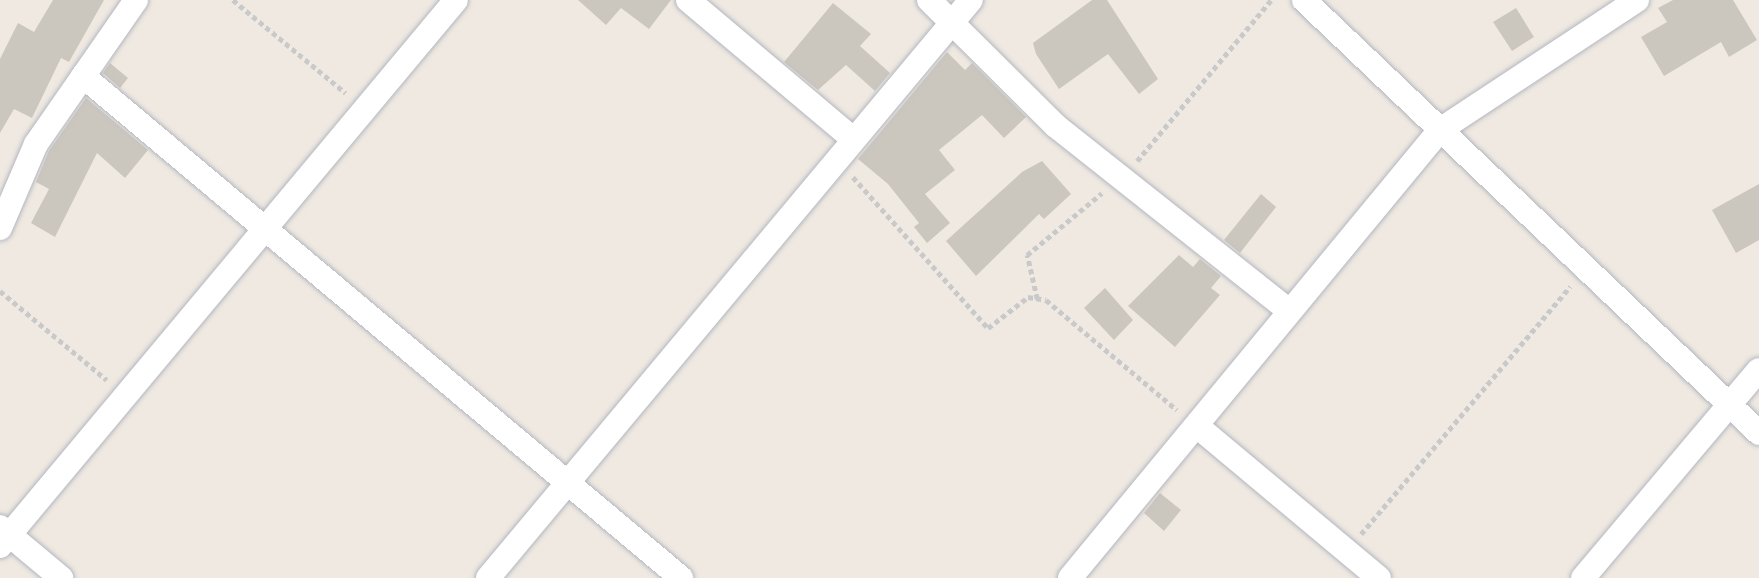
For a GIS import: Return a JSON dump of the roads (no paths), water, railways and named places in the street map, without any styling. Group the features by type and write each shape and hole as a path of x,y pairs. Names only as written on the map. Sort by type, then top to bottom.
{"street":[{"path":"0,228 36,144 136,0"},
{"path":"61,578 3,536 125,396 456,0"},
{"path":"688,0 853,139"},
{"path":"929,0 1056,126 1289,311"},
{"path":"488,578 971,0"},
{"path":"1304,0 1759,433"},
{"path":"1070,578 1440,130 1637,0"},
{"path":"83,76 262,230 681,578"},
{"path":"1583,578 1759,370"},
{"path":"1196,426 1379,578"}]}
